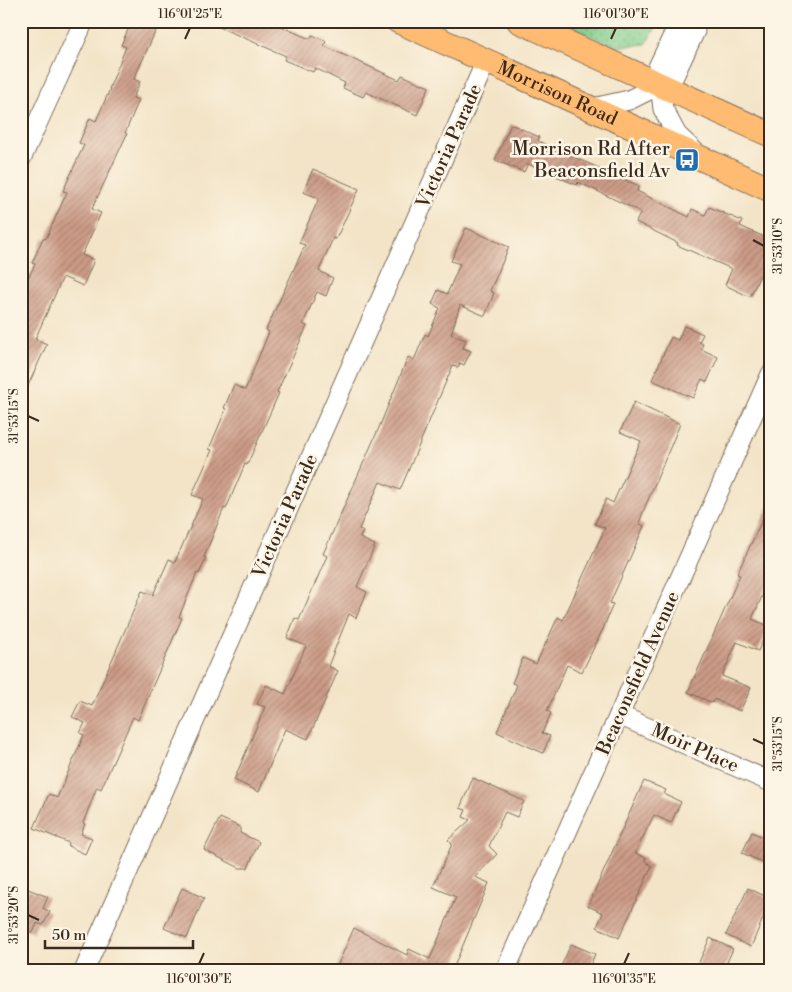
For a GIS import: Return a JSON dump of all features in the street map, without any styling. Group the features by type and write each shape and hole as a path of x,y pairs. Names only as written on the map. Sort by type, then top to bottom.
{"main road":[{"name":"Morrison Road","path":"398,21 771,190"},
{"path":"519,21 771,135"}],"street":[{"path":"21,159 84,21"},
{"path":"683,21 678,24 658,67 660,84 664,109 677,135 703,159"},
{"path":"593,108 629,100 673,78 678,71 695,31 694,21"},
{"name":"Victoria Parade","path":"84,971 486,61"},
{"name":"Beaconsfield Avenue","path":"505,971 771,374"},
{"name":"Moir Place","path":"619,715 771,782"}],"green space":[{"path":"556,21 660,21 646,44 617,47"}],"building":[{"path":"132,21 160,21 134,79 140,82 133,98 139,100 125,133 127,134 92,209 101,213 82,255 94,260 83,286 63,277 35,339 47,344 21,401 21,293 35,264 32,263 43,238 46,239 67,192 63,191 84,145 79,143 90,118 96,121 110,89 126,47 121,45"},
{"path":"205,21 269,21 310,39 312,35 326,41 324,46 399,80 402,75 429,87 417,115 366,92 363,97 343,88 345,83 315,68 313,72 284,60 286,56"},
{"path":"511,124 539,137 538,141 639,186 637,191 689,217 692,209 705,215 709,207 742,221 740,226 771,240 771,252 750,297 725,285 732,269 677,245 678,243 636,222 641,212 578,182 577,185 528,164 524,172 495,160"},
{"path":"313,169 359,189 336,239 333,238 319,271 333,278 326,296 317,292 303,324 307,326 277,392 279,393 226,509 224,508 204,557 206,558 199,574 197,573 179,617 182,618 138,720 133,717 101,789 97,787 83,823 85,824 81,834 92,838 85,854 68,846 69,843 34,828 49,794 57,798 84,735 80,733 85,723 72,717 80,701 92,706 142,591 153,595 169,559 175,562 203,499 192,495 212,450 209,449 226,409 224,408 234,385 245,390 269,332 266,330 305,245 299,243 319,198 303,192"},
{"path":"466,228 509,247 490,291 494,293 485,316 460,305 451,334 466,340 463,348 471,351 464,365 460,363 458,368 453,365 400,490 380,482 359,529 363,531 360,538 375,545 357,587 367,592 356,618 349,614 328,666 338,671 308,739 285,729 259,792 234,780 265,707 257,704 266,685 285,694 306,646 287,638 295,618 299,620 327,556 323,554 408,357 414,360 425,334 428,336 440,308 432,304 438,290 447,294 460,264 451,261"},
{"path":"684,326 703,334 699,342 703,344 701,349 718,357 707,382 702,379 693,398 652,380 671,337 678,340"},
{"path":"634,402 680,424 645,507 639,523 644,526 610,603 613,604 603,629 582,672 567,665 547,711 551,713 542,733 550,736 543,753 497,732 517,685 512,683 523,658 536,664 558,617 563,620 605,528 595,524 606,499 613,503 641,441 620,432"},
{"path":"771,501 771,576 752,619 769,626 758,651 737,642 722,676 751,688 740,711 714,699 712,703 688,692 740,575 737,574"},
{"path":"473,778 524,801 517,817 505,812 489,846 497,854 475,877 489,883 453,969 456,971 335,971 354,928 407,955 409,949 430,959 456,897 433,887 452,844 448,840 470,820 463,817 466,810 460,808"},
{"path":"644,781 666,790 664,794 681,802 671,823 654,815 635,853 646,858 645,861 652,866 619,938 597,927 603,913 588,906"},
{"path":"220,818 240,827 240,833 259,842 248,868 240,868 204,850"},
{"path":"752,832 771,841 771,866 742,853"},
{"path":"182,888 204,898 187,938 164,928"},
{"path":"748,888 771,899 751,947 726,935"},
{"path":"28,889 48,897 43,908 50,912 43,925 37,923 33,933 21,928 21,904"},
{"path":"710,938 733,949 723,971 695,971"},
{"path":"571,944 595,954 588,971 559,971"}],"place":[{"name":"Morrison Rd After Beaconsfield Av","path":"687,160"}]}
